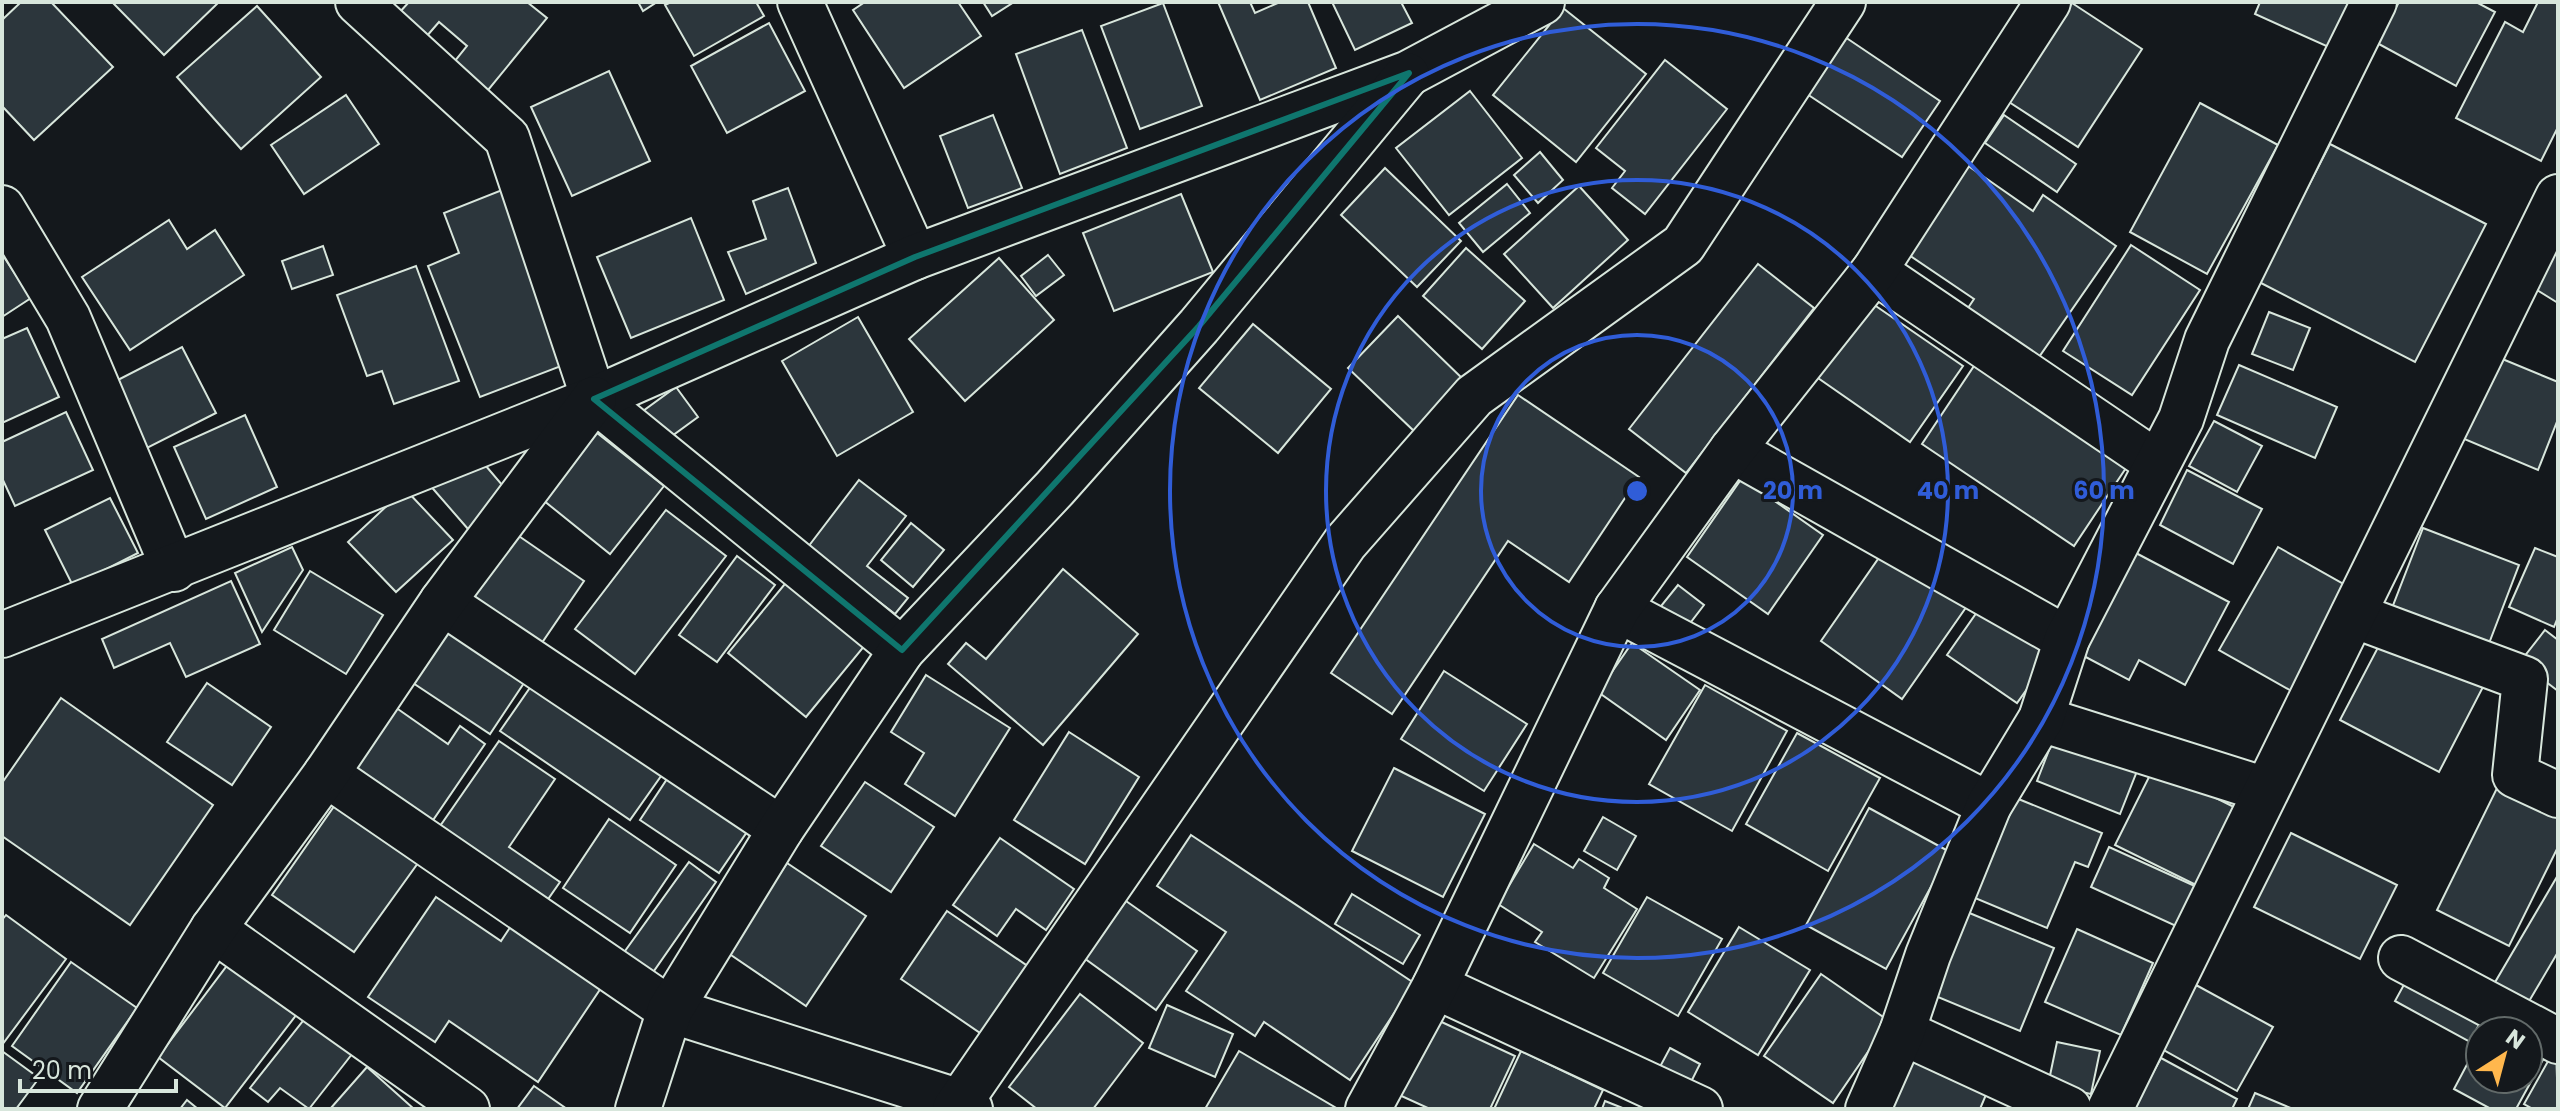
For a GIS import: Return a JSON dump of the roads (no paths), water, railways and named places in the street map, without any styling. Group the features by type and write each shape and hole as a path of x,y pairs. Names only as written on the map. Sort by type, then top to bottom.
{"street":[{"path":"358,2 507,138 594,399 902,650"},
{"path":"2,635 594,399 915,257 1409,73 1542,2"},
{"path":"326,774 670,1010 962,1107 1345,543 1474,396 1683,245 1843,2"},
{"path":"1368,1109 1435,986 1617,609 1732,450 1874,271 2048,2"},
{"path":"1868,1109 1902,1032 1928,955 1989,805 2041,719 2067,639 2181,419 2207,340 2374,2"},
{"path":"811,7 915,257"},
{"path":"638,1109 670,1010 781,829 902,650 1055,488 1199,326 1409,73"},
{"path":"2110,1109 2558,197"},
{"path":"2,208 68,318 174,569"},
{"path":"1874,271 2157,463"},
{"path":"100,1109 213,929 326,774 442,602 594,399"},
{"path":"1732,450 2067,639"},
{"path":"442,602 781,829"},
{"path":"1617,609 1989,805"},
{"path":"2353,615 2525,679 2515,775 2558,795"},
{"path":"2041,719 2266,790"},
{"path":"213,929 467,1109"},
{"path":"2401,958 2558,1041"},
{"path":"1435,986 1700,1109"},
{"path":"1902,1032 2069,1109"}]}
